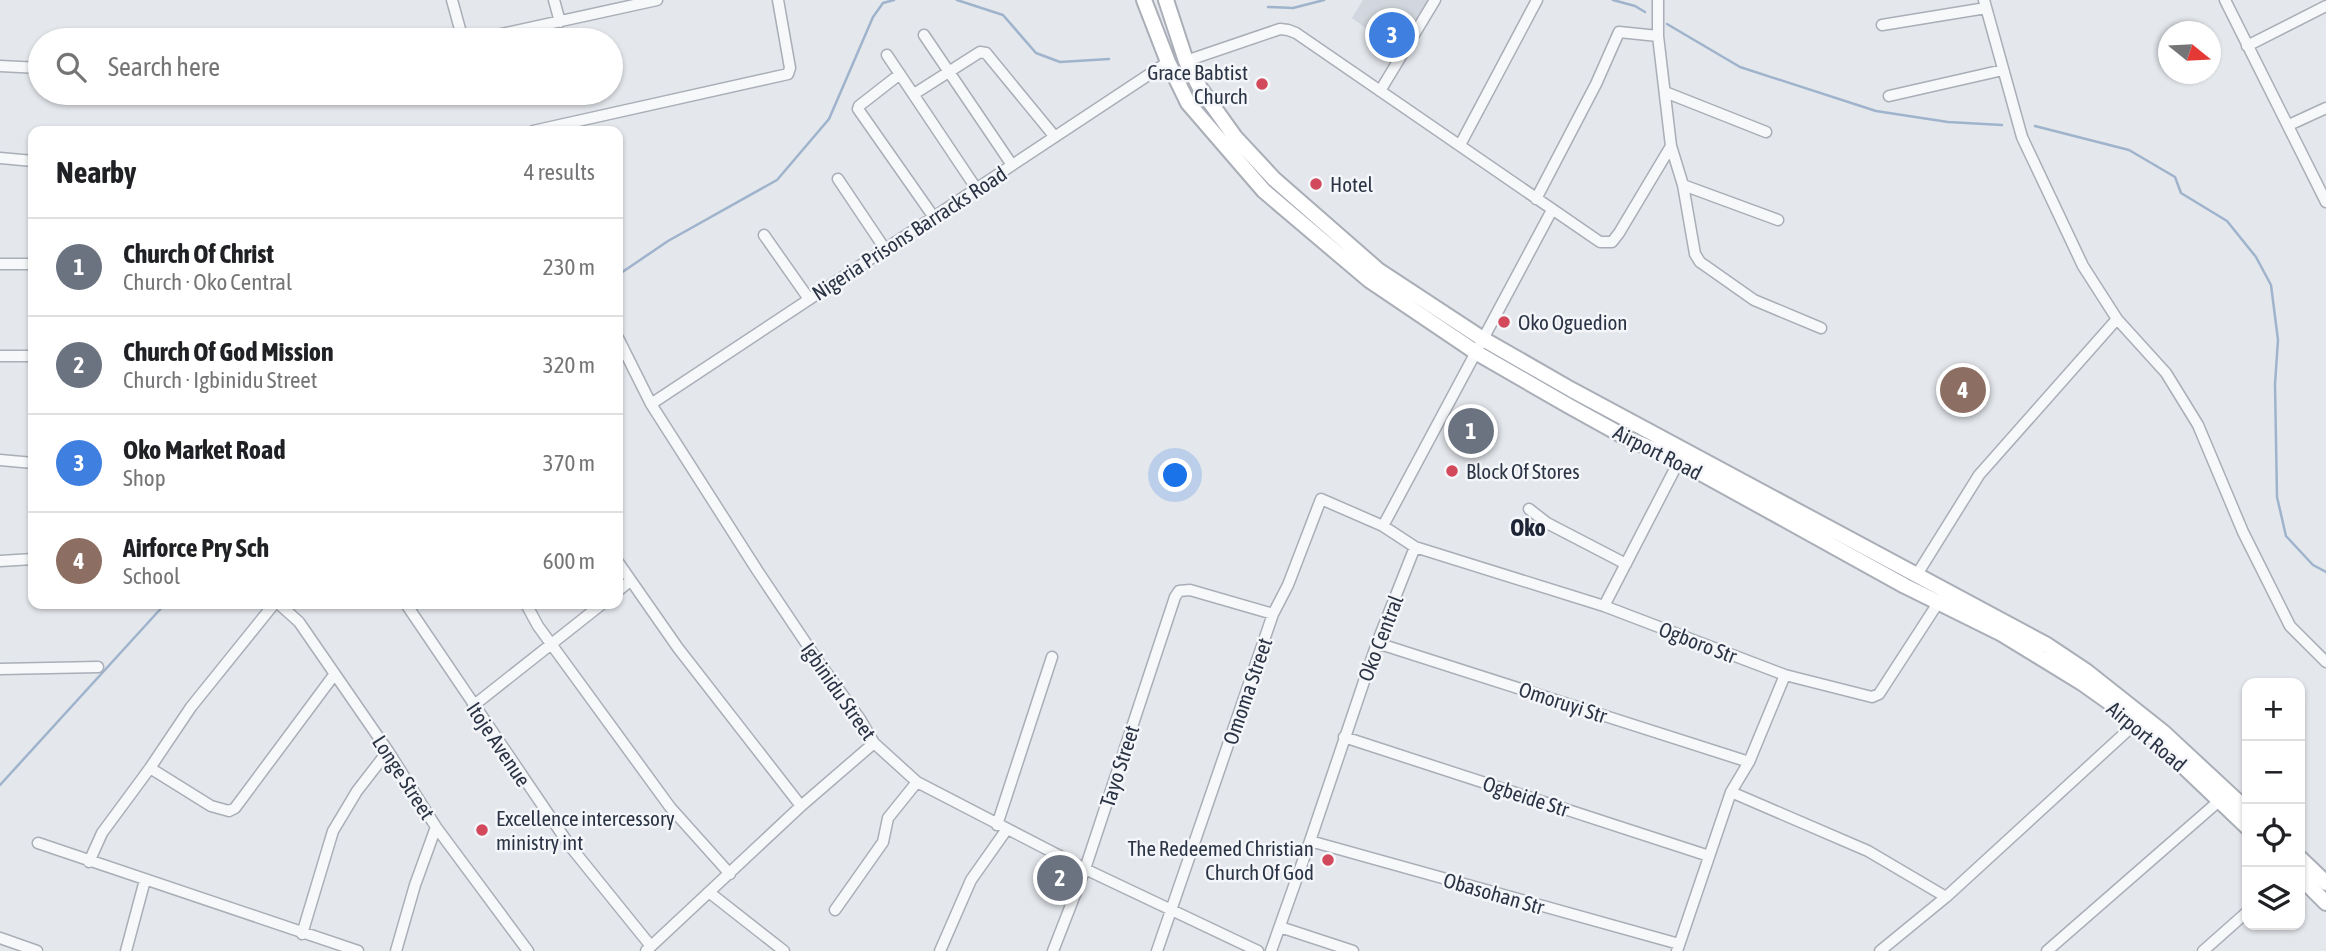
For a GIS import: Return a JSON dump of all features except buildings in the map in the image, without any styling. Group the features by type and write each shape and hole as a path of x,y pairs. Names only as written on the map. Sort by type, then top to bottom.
{"main road":[{"name":"Airport Road","path":"1144,0 1168,62 1188,103 1264,191 1369,281 1477,354 1627,438 1679,461 2011,640 2082,683 2137,722 2242,822"},
{"name":"Airport Road","path":"1166,0 1186,61 1200,88 1228,127 1274,179 1378,271 1483,339 1614,413 2010,624 2086,671 2185,750 2242,805"},
{"path":"2305,863 2326,883"},
{"path":"2305,882 2326,903"}],"street":[{"path":"452,0 460,28"},
{"path":"554,0 560,22"},
{"path":"531,28 654,0"},
{"path":"555,126 788,74 790,68 778,0"},
{"path":"1380,90 1435,0"},
{"path":"1460,145 1537,0"},
{"path":"1658,0 1658,36 1671,146 1683,185 1696,254 1700,262 1755,300 1821,328"},
{"path":"2225,0 2326,202"},
{"path":"1882,25 1985,4 2022,137 2082,266 2117,319 2166,373 2198,425 2243,532 2290,626 2326,662"},
{"path":"2247,46 2326,6"},
{"path":"1186,61 1280,29 1288,30 1600,242 1612,242 1619,233 1671,146"},
{"path":"1536,199 1596,84 1619,33 1658,36"},
{"path":"925,35 1012,165"},
{"path":"914,94 980,52 986,53 1055,137"},
{"path":"887,55 976,188"},
{"name":"Nigeria Prisons Barracks Road","path":"651,404 1168,62"},
{"path":"0,66 28,67"},
{"path":"1889,96 2003,70"},
{"path":"900,74 858,109 933,216"},
{"path":"1665,92 1766,132"},
{"path":"2289,125 2326,108"},
{"path":"0,158 28,161"},
{"path":"838,179 885,249"},
{"path":"1683,185 1778,220"},
{"path":"1415,547 1383,526 1552,210"},
{"path":"764,235 809,299"},
{"path":"0,264 28,264"},
{"path":"1916,576 1979,475 2117,319"},
{"name":"Igbinidu Street","path":"623,348 651,404 757,570 874,743 917,782 1084,869 1258,951"},
{"path":"0,356 28,356"},
{"path":"0,460 28,463"},
{"path":"1604,606 1679,461"},
{"name":"Omoma Street","path":"1157,951 1273,614 1288,585 1321,499 1383,526"},
{"path":"1529,509 1547,523 1626,565"},
{"name":"Ogboro Str","path":"1415,547 1604,606 1785,675 1872,697 1879,694 1938,603"},
{"name":"Oko Central","path":"1270,951 1310,841 1343,737 1415,547"},
{"path":"0,561 28,559"},
{"path":"623,570 801,806"},
{"path":"623,587 630,581"},
{"name":"Tayo Street","path":"1052,951 1084,869 1175,597 1179,591 1190,590 1273,614"},
{"path":"89,862 102,833 191,707 273,609"},
{"name":"Longe Street","path":"283,609 299,622 388,751 436,827 528,951"},
{"name":"Itoje Avenue","path":"409,609 570,846 648,948"},
{"path":"529,609 552,645 670,807 730,874"},
{"path":"473,706 596,609"},
{"name":"Omoruyi Str","path":"1377,643 1749,762"},
{"path":"940,951 971,880 1002,827 1052,657"},
{"path":"0,669 98,667"},
{"path":"150,768 211,806 229,811 235,808 334,675"},
{"path":"1678,948 1731,792 1749,762 1785,675"},
{"path":"1880,951 1946,897 2137,722"},
{"name":"Ogbeide Str","path":"1343,737 1709,856"},
{"path":"648,948 801,806 874,743"},
{"path":"302,934 333,831 357,790 388,751"},
{"path":"835,910 883,842 888,818 917,782"},
{"path":"1731,792 1868,851 1946,897"},
{"path":"2047,951 2219,801"},
{"path":"396,951 415,885 436,827"},
{"name":"Obasohan Str","path":"1310,841 1678,948"},
{"path":"37,843 358,951"},
{"path":"126,951 145,880"},
{"path":"710,893 784,951"},
{"path":"2203,951 2242,916"},
{"path":"1280,927 1353,951"},
{"path":"0,938 37,951"}],"shaded area":[{"path":"1363,0 1428,0 1399,52 1352,18"}],"waterway":[{"path":"623,272 668,241 777,180 829,119 873,17 883,3 894,0"},
{"path":"957,0 1003,15 1036,53 1060,62 1109,59"},
{"path":"1268,7 1293,8 1324,0"},
{"path":"1613,0 1635,6 1645,12"},
{"path":"1667,24 1740,67 1876,111 1948,122 2002,125"},
{"path":"2035,126 2129,150 2175,177 2181,193 2227,221 2256,257 2271,285 2278,340 2275,384 2277,497 2286,536 2313,565 2326,572"},
{"path":"0,785 160,609"}],"place":[{"name":"Oko Market Road","path":"1392,35"},
{"name":"Grace Babtist Church","path":"1262,84"},
{"name":"Hotel","path":"1316,184"},
{"name":"Oko Oguedion","path":"1504,322"},
{"name":"Airforce Pry Sch","path":"1963,390"},
{"name":"Church Of Christ","path":"1471,431"},
{"name":"Block Of Stores","path":"1452,471"},
{"name":"Excellence intercessory ministry int","path":"482,830"},
{"name":"The Redeemed Christian Church Of God","path":"1328,860"},
{"name":"Church Of God Mission","path":"1060,878"}],"district":[{"name":"Oko","path":"1528,527"}]}
